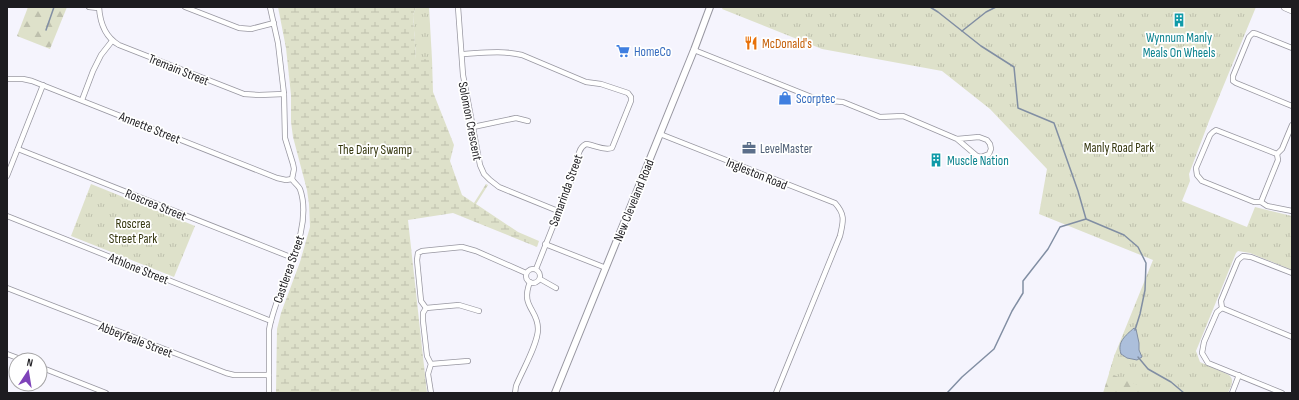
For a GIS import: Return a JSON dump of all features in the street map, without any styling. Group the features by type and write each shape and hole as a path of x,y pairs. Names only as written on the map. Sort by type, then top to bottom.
{"main road":[{"path":"1285,7 1292,10"}],"street":[{"path":"82,100 101,55 112,41 105,32 100,20 98,8 89,7"},
{"path":"186,7 238,28 251,29 274,24"},
{"name":"Castlerea Street","path":"269,393 271,321 293,258 302,224 300,189 292,179 294,169 285,138 284,94 278,43 270,7"},
{"name":"Solomon Crescent","path":"458,7 463,75 480,165 484,174 499,187 558,211"},
{"name":"New Cleveland Road","path":"555,393 710,7"},
{"path":"1292,48 1253,33 1249,37 1233,76 1233,81 1292,106"},
{"name":"Tremain Street","path":"112,41 119,46 244,94 284,94"},
{"path":"694,50 819,100 843,102 880,117 902,116 957,138 977,156 981,157 989,154 991,149 987,140 979,137 957,138"},
{"name":"Samarinda Street","path":"462,54 502,52 522,55 586,82 601,84 628,93 631,97 631,101 612,148 608,149 586,144 580,149 576,166 536,269"},
{"name":"Annette Street","path":"7,79 23,79 43,85 277,178 286,180 292,179"},
{"path":"7,176 43,85"},
{"path":"473,127 516,118 528,121"},
{"path":"1277,154 1282,149 1292,125"},
{"path":"1277,154 1216,130 1210,135 1196,168 1197,175 1202,181 1254,202 1261,202 1267,206 1292,211"},
{"name":"Ingleston Road","path":"660,134 835,204 842,210 843,222 840,236 776,393"},
{"name":"Roscrea Street","path":"18,149 293,258"},
{"path":"1261,202 1278,160 1277,154"},
{"name":"Athlone Street","path":"7,216 271,321"},
{"path":"545,244 606,268"},
{"path":"426,308 421,301 417,260 418,253 422,251 462,247 476,251 526,273"},
{"path":"1222,308 1221,301 1238,260 1243,256 1251,257 1292,273"},
{"path":"529,269 536,269 540,274 540,279 536,282 530,282 526,280 526,273 529,269"},
{"path":"540,279 556,288"},
{"path":"515,393 516,386 537,337 537,323 526,298 526,293 530,282"},
{"name":"Abbeyfeale Street","path":"7,288 226,374 269,375"},
{"path":"426,308 459,305 479,311"},
{"path":"426,308 423,313 423,321 427,356 431,364 428,374 431,393"},
{"path":"1222,308 1292,337"},
{"path":"1222,308 1217,312 1204,342 1202,353 1208,363 1282,393"},
{"path":"431,364 468,361"},
{"path":"48,370 106,393"},
{"path":"1232,393 1239,375"}],"green space":[{"path":"28,7 67,7 50,49 17,36"},
{"name":"The Dairy Swamp","path":"278,7 416,7 413,15 416,59 432,59 433,92 454,145 450,161 462,195 474,203 486,184 488,185 476,204 518,232 539,241 537,247 453,213 408,220 427,393 276,393 277,329 281,313 300,262 310,227 307,190 293,137 291,122 291,95 286,48"},
{"path":"416,7 429,7 432,59 416,59 413,15"},
{"name":"Manly Road Park","path":"723,7 1256,7 1209,121 1189,174 1190,181 1182,201 1247,227 1255,207 1292,216 1292,270 1250,253 1238,251 1196,351 1200,362 1231,377 1232,383 1228,393 1157,393 1109,373 1115,354 1153,260 1039,214 1047,169 990,109 942,71 822,49 722,9"},
{"name":"Roscrea Street Park","path":"91,184 195,226 174,277 71,236"},
{"path":"1115,354 1176,393 1103,393"}],"water":[{"path":"1134,328 1136,329 1139,350 1142,357 1137,360 1127,358 1121,354 1120,350 1121,343"}],"waterway":[{"path":"46,30 54,7"},
{"path":"930,7 981,46 1014,67 1018,108 1054,123 1078,191 1086,219 1124,235 1138,247 1146,263 1145,290 1135,330"},
{"path":"962,31 986,12 996,7"},
{"path":"947,393 962,377 994,349 1012,311 1023,293 1023,281 1048,249 1060,227 1086,219"},
{"path":"1138,357 1148,369 1171,382 1184,393"}],"place":[{"name":"Wynnum Manly Meals On Wheels","path":"1179,20"},
{"name":"McDonald's","path":"751,43"},
{"name":"HomeCo","path":"623,51"},
{"name":"Scorptec","path":"785,98"},
{"name":"LevelMaster","path":"749,148"},
{"name":"Muscle Nation","path":"936,160"}]}
